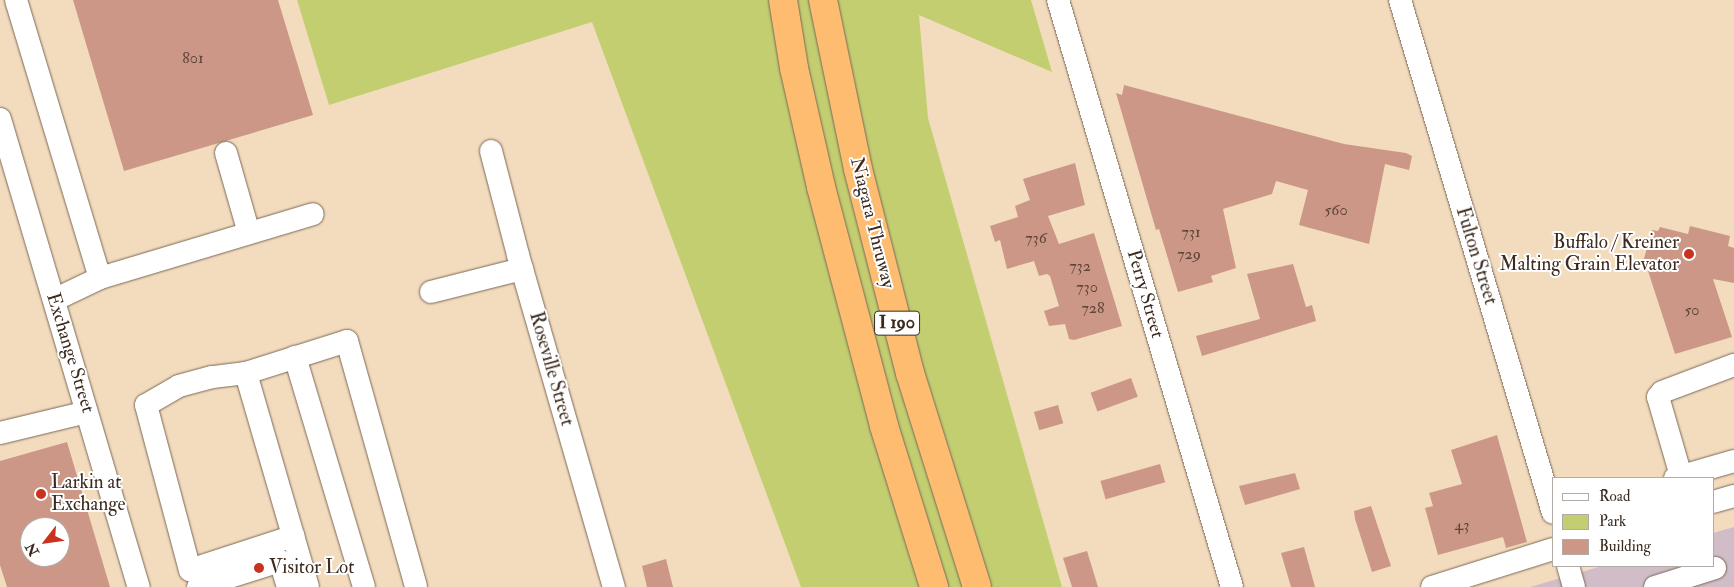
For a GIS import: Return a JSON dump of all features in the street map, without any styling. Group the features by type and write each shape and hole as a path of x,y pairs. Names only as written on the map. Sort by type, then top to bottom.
{"highway":[{"name":"I 190","path":"783,0 794,68 856,322 934,587"},
{"name":"Niagara Thruway","path":"823,0 832,56 910,373 977,587"}],"street":[{"path":"16,0 100,278"},
{"name":"Perry Street","path":"1058,0 1232,587"},
{"name":"Fulton Street","path":"1400,0 1552,510"},
{"name":"Exchange Street","path":"0,119 139,587"},
{"name":"Roseville Street","path":"491,151 522,269 614,587"},
{"path":"226,153 249,234"},
{"path":"54,300 100,278 313,214"},
{"path":"431,292 522,269"},
{"path":"294,536 190,570 146,405 179,386 212,377 246,373 347,341 416,587"},
{"path":"295,357 364,587"},
{"path":"1734,366 1662,392 1658,397 1678,477 1734,461"},
{"path":"246,373 308,587"},
{"path":"0,433 87,412"},
{"path":"1714,502 1734,496"},
{"path":"1432,587 1552,550"},
{"path":"198,587 280,560 288,587"},
{"path":"1568,567 1574,587"},
{"path":"1656,587 1715,568"}],"shaded area":[{"path":"1734,527 1734,587 1530,587 1599,567 1714,567 1714,533"}],"green space":[{"path":"297,0 1031,0 1052,72 919,15 928,118 1062,587 801,587 592,22 329,105"}],"building":[{"path":"73,0 278,0 313,115 124,171"},
{"path":"1124,85 1344,144 1406,153 1412,156 1409,170 1385,164 1369,244 1299,225 1308,190 1276,181 1272,194 1223,209 1236,268 1211,276 1213,282 1178,292 1159,229 1156,230 1116,93 1122,95"},
{"path":"1075,163 1085,205 1048,216 1059,244 1094,233 1122,326 1074,340 1069,339 1065,324 1049,326 1044,311 1059,306 1050,276 1047,274 1039,276 1034,261 1007,269 1000,240 995,242 990,226 1018,217 1015,206 1030,200 1023,179"},
{"path":"1690,226 1730,236 1728,246 1734,248 1734,283 1713,279 1732,337 1675,354 1648,271 1650,264 1643,262 1652,230 1658,231 1660,227 1688,234"},
{"path":"1293,264 1306,307 1312,305 1316,321 1202,356 1196,336 1260,319 1247,274"},
{"path":"1131,378 1138,397 1097,412 1091,393"},
{"path":"1058,405 1063,423 1039,430 1034,412"},
{"path":"1497,435 1527,542 1506,548 1503,537 1438,555 1425,508 1433,506 1429,493 1462,484 1451,450"},
{"name":"Larkin at Exchange","path":"67,442 110,587 7,587 0,565 0,461"},
{"path":"1160,464 1165,482 1106,499 1100,481"},
{"path":"1295,473 1300,489 1245,505 1239,486"},
{"path":"1371,506 1391,566 1372,572 1354,511"},
{"path":"1304,547 1315,587 1291,587 1281,553"},
{"path":"1087,551 1098,587 1072,587 1063,558"},
{"path":"666,559 673,587 647,587 642,566"}],"place":[{"name":"Buffalo / Kreiner Malting Grain Elevator","path":"1689,254"},
{"name":"Larkin at Exchange","path":"41,494"},
{"name":"Visitor Lot","path":"259,568"}]}
